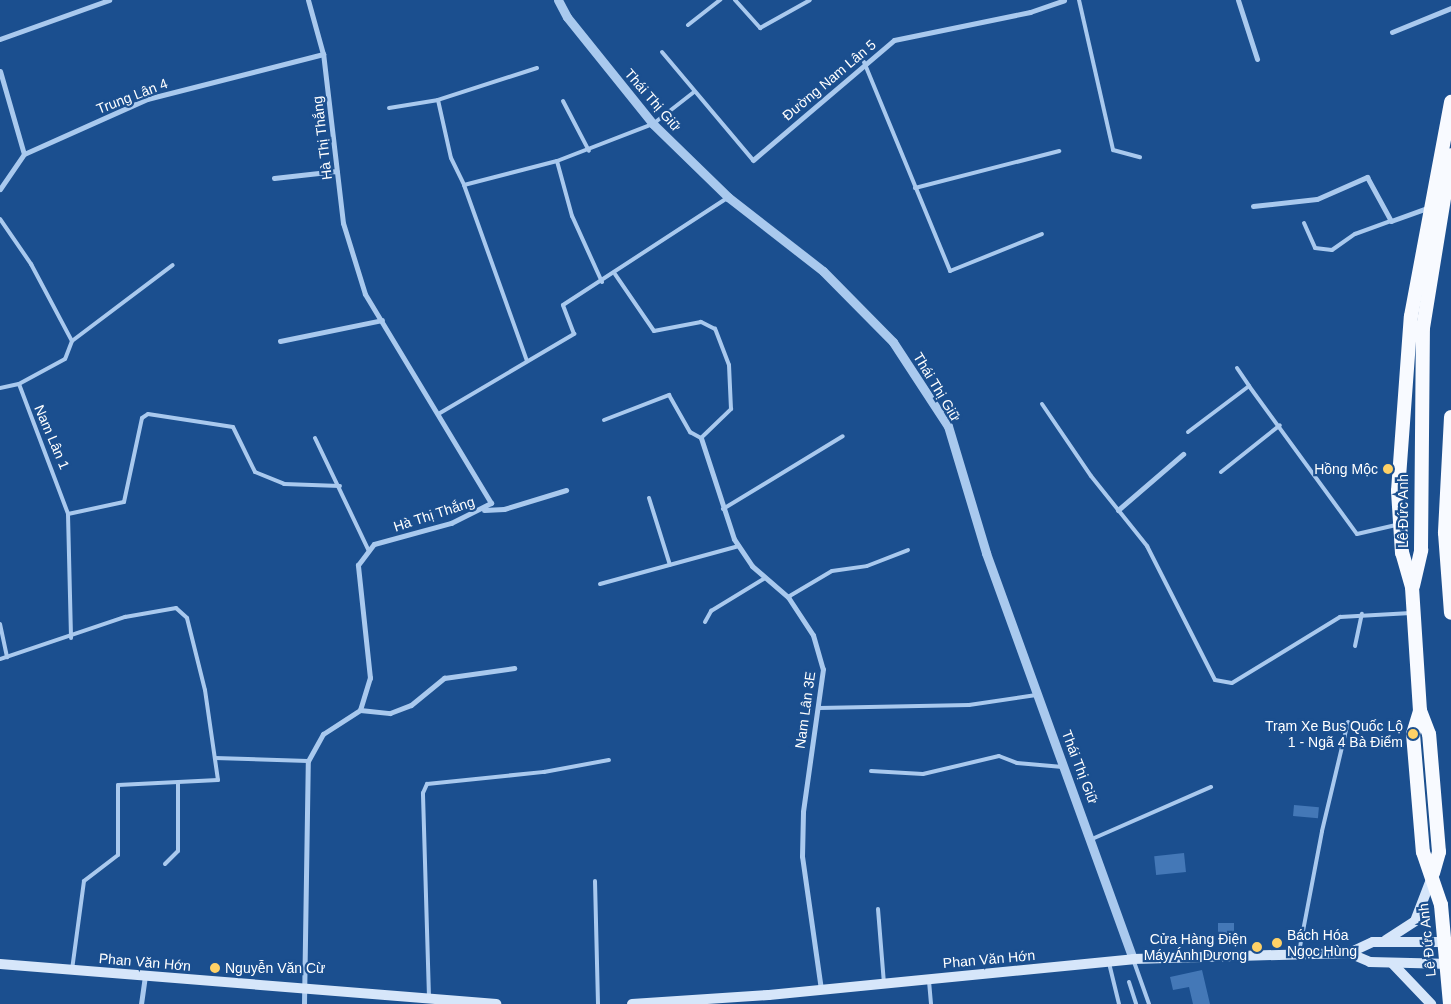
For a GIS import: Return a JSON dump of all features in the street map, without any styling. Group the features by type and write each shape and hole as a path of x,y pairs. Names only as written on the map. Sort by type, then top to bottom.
{"highway":[{"name":"Lê Đức Anh","path":"1450,1004 1447,942 1433,873 1423,852 1413,734 1420,711 1414,613 1412,587 1398,525 1411,316 1451,102"},
{"name":"Lê Đức Anh","path":"1412,587 1421,550 1424,328 1451,155"},
{"path":"1451,417 1445,533 1451,612"}],"main road":[{"path":"1383,942 1415,921 1433,873"},
{"name":"Phan Văn Hớn","path":"632,1004 717,1001 928,978 1110,963 1132,959 1349,953 1383,942 1447,942"},
{"name":"Phan Văn Hớn","path":"1349,953 1370,962 1448,964"},
{"path":"1392,963 1430,1004"},
{"name":"Phan Văn Hớn","path":"0,964 145,975 429,1001 496,1004"}],"street":[{"path":"0,39 109,0"},
{"name":"Hà Thị Thắng","path":"308,0 323,54 343,224 365,294 440,413 491,503 484,510 374,544 368,551"},
{"name":"Thái Thị Giữ","path":"558,0 653,124 728,197 823,271 893,342 948,426 971,508 1037,694 1092,840 1132,959"},
{"name":"Đường Nam Lân 5","path":"753,160 864,62 894,40 1030,12 1064,0"},
{"path":"1238,0 1257,60"},
{"path":"1392,32 1451,8"},
{"name":"Trung Lân 4","path":"24,154 147,99 323,54"},
{"path":"0,72 24,154 0,188"},
{"path":"274,178 337,171"},
{"path":"1253,206 1317,199 1367,178 1390,221 1431,207"},
{"path":"280,340 382,320"},
{"name":"Nam Lân 3E","path":"701,438 723,509 739,546 766,578 788,597 813,635 823,669 803,812 802,856 822,990"},
{"path":"1118,510 1183,454"},
{"path":"484,510 504,509 566,490"},
{"path":"360,710 370,678 358,566 368,551"},
{"path":"304,1004 308,761 323,734 360,710 390,713 411,705 444,678 514,668"},
{"path":"141,1004 145,975"}],"lane":[{"path":"688,25 720,0"},
{"path":"735,0 760,28 810,0"},
{"path":"1079,0 1114,150 1140,157"},
{"name":"Đường Nam Lân 5","path":"662,52 753,160"},
{"path":"864,62 950,271 1042,234"},
{"path":"389,108 438,100 537,68"},
{"path":"464,185 589,151 653,124 694,92"},
{"path":"438,100 451,158 464,185 527,361"},
{"path":"563,101 589,151"},
{"path":"915,188 1058,151"},
{"path":"557,161 572,216 602,282"},
{"path":"440,413 574,334 563,306 615,274 728,197"},
{"path":"0,219 31,264 72,341"},
{"path":"1304,223 1315,248 1332,250 1355,234 1390,221"},
{"path":"0,388 19,384 65,359 72,341 173,265"},
{"path":"615,274 654,331 700,322 715,329 729,365 731,409 701,438"},
{"path":"1237,368 1357,534 1398,525"},
{"name":"Nam Lân 1","path":"19,384 68,514 71,638"},
{"path":"1188,432 1249,386"},
{"name":"Nam Lân 3E","path":"604,420 669,394 690,432 701,438"},
{"path":"1042,404 1118,510 1147,546 1215,680 1232,683 1340,617 1362,614 1414,613"},
{"path":"68,514 124,502 142,418 148,414 233,427 255,472 284,484 340,486"},
{"path":"1221,472 1280,425"},
{"path":"723,509 843,436"},
{"path":"315,438 340,486 368,551"},
{"path":"649,498 670,565"},
{"path":"600,584 739,546"},
{"path":"788,597 832,571 867,566 908,550"},
{"path":"705,622 711,611 766,578"},
{"path":"0,659 71,638 125,617 176,608 187,618 193,640 218,780 118,785 118,855 84,881 72,970"},
{"path":"1355,646 1362,614"},
{"path":"0,624 7,657"},
{"path":"819,708 969,705 1037,694"},
{"path":"1299,955 1322,831 1348,722"},
{"path":"870,771 923,774 999,756 1017,763 1065,767"},
{"path":"215,758 308,761"},
{"path":"429,1001 423,793 427,784 544,772 609,760"},
{"path":"165,864 178,852 178,783"},
{"path":"1092,840 1211,787"},
{"path":"595,881 598,1004"},
{"path":"878,909 884,983"},
{"path":"1132,959 1150,1004"},
{"path":"1110,963 1119,1004"},
{"path":"928,978 931,1004"},
{"path":"1129,982 1136,1004"}],"building":[{"path":"1294,805 1319,807 1318,818 1293,816"},
{"path":"1184,853 1186,872 1156,875 1154,856"},
{"path":"1218,923 1234,923 1234,935 1218,935"},
{"path":"1202,970 1210,1004 1193,1004 1189,987 1173,990 1170,977"}],"place":[{"name":"Hồng Mộc","path":"1388,469"},
{"name":"Trạm Xe Bus Quốc Lộ 1 - Ngã 4 Bà Điểm","path":"1413,734"},
{"name":"Bách Hóa Ngọc Hùng","path":"1277,943"},
{"name":"Cửa Hàng Điện Máy Ánh Dương","path":"1257,947"},
{"name":"Nguyễn Văn Cừ","path":"215,968"}]}
